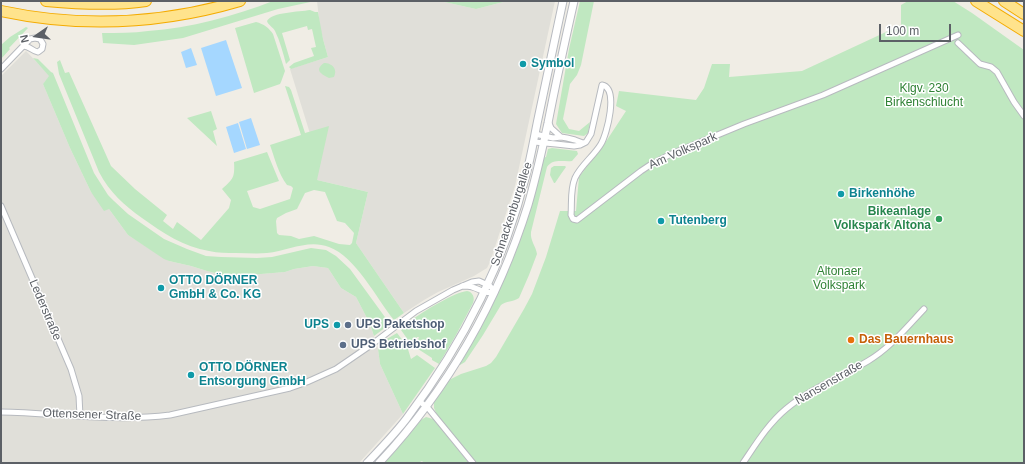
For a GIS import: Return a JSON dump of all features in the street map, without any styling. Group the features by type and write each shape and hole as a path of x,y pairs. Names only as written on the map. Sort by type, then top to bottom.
{"highway":[{"path":"46,1 89,4 114,4 146,1"},
{"path":"1,11 25,16 60,20 115,22 189,14 214,9 240,1"},
{"path":"976,1 1024,31"},
{"path":"1004,1 1024,14"},
{"path":"1017,1 1024,6"}],"main road":[{"name":"Schnackenburgallee","path":"367,463 406,419 419,401 452,352 473,315 488,284 513,220 526,175 563,1"},
{"name":"Schnackenburgallee","path":"379,463 402,438 456,365 470,341 501,278 521,226 535,180 574,1"}],"street":[{"name":"Am Volkspark","path":"583,143 588,140 591,134 602,85 606,86 610,92 611,99 607,128 601,144 580,171 573,184 571,215 575,220 578,220 641,171 669,155 744,124 823,95 958,35"},
{"path":"1,69 23,46 30,39 40,39 43,44 42,49 36,52 28,46 23,46"},
{"path":"958,42 980,64 991,67 997,72 1014,102 1024,116"},
{"path":"548,121 551,128 561,137"},
{"path":"535,134 544,140 556,144 574,146 583,143"},
{"path":"534,142 561,137 583,143"},
{"name":"Lederstraße","path":"1,206 71,369 79,396 80,416"},
{"name":"Ottensener Straße","path":"1,412 102,418 144,417 170,414 283,390 307,382 336,369 416,311 453,290 476,281 488,284"},
{"path":"462,286 471,287 484,293 495,292 488,284"},
{"name":"Nansenstraße","path":"742,463 769,426 786,409 806,394 868,361 878,354 895,340 924,309"},
{"path":"419,401 426,407 473,463"}],"shaded area":[{"path":"317,1 440,1 476,9 507,1 555,1 515,186 490,262 487,268 474,276 438,292 404,313 356,243 368,192 317,180 312,140 290,69 328,57 320,28"},
{"path":"26,51 50,76 43,84 70,148 91,192 109,209 128,235 169,261 227,276 285,272 313,266 328,268 341,288 356,297 370,324 378,349 380,364 403,414 359,463 1,463 1,76"}],"green space":[{"path":"273,1 315,1 278,9 183,38 134,45 103,43 102,33 137,32 180,27 243,12"},
{"path":"440,1 507,1 476,9"},
{"path":"580,1 594,1 581,65 577,75 570,84 563,119 569,129 579,131 590,122 588,133 584,136 562,133 556,124 569,49"},
{"name":"Altonaer Volkspark","path":"908,1 953,1 1024,50 1024,463 476,463 437,415 434,408 434,401 449,380 461,374 486,366 496,357 532,294 546,257 560,211 576,211 579,177 607,140 626,111 616,106 619,91 696,100 704,88 712,64 730,64 729,77 802,71 901,25 901,5"},
{"path":"310,10 318,12 328,57 291,69 289,67 294,63 314,56 311,48 316,47 312,29 308,30 307,26 282,33 290,60 286,64 277,35 267,21 270,18 280,14"},
{"path":"256,22 266,26 273,34 285,71 280,84 254,93 235,28"},
{"path":"26,27 28,28 1,59 1,45 10,37"},
{"path":"33,58 38,59 53,73 94,173 108,195 128,214 164,239 206,256 257,258 272,257 311,248 326,250 336,256 350,269 390,324 374,336 370,324 356,297 341,288 328,268 313,266 285,272 227,276 164,259 128,235 109,209 104,211 91,192 70,148 43,84 49,76"},
{"path":"60,60 65,73 69,72 111,166 135,189 167,215 163,221 173,229 177,222 201,240 229,208 231,200 222,189 229,183 234,175 234,162 267,152 279,181 247,191 253,207 260,209 290,199 293,188 287,185 281,176 270,145 301,135 285,86 289,87 305,133 329,126 317,180 368,192 356,243 404,313 394,320 357,269 339,252 329,247 313,244 263,253 212,252 182,243 142,218 118,198 99,172 59,74 57,62","holes":["314,190 325,192 337,221 345,223 354,233 352,243 350,245 339,244 314,236 299,239 291,236 279,235 277,233 277,218 297,209 305,193"]},
{"path":"324,63 330,64 334,67 334,77 329,78 320,72 319,68"},
{"path":"211,111 217,129 213,131 217,146 187,118"},
{"path":"552,148 577,151 578,154 572,161 555,161 547,167 531,232 531,238 537,254 529,275 519,298 501,305 465,362 460,365 503,283 526,223 543,158 546,157 548,149"},
{"path":"554,166 566,167 555,183 550,175 551,168"},
{"path":"467,291 473,296 473,303 439,364 418,349 416,345 419,337 417,337 413,346 401,330 412,320 431,308 455,295"},
{"path":"397,333 407,346 411,359 417,355 435,368 403,414 380,364 378,349 385,340"},
{"path":"426,417 433,419 469,463 424,463 422,461 418,463 383,463 421,420"}],"water":[{"path":"226,40 242,88 216,96 201,48"},
{"path":"191,48 197,65 186,68 181,52"},
{"path":"251,118 260,145 247,149 239,122"},
{"path":"238,123 246,149 234,153 226,127"}],"place":[{"name":"Symbol","path":"523,64"},
{"name":"Birkenhöhe","path":"841,194"},
{"name":"Bikeanlage Volkspark Altona","path":"939,219"},
{"name":"Tutenberg","path":"661,221"},
{"name":"OTTO DÖRNER GmbH & Co. KG","path":"161,288"},
{"name":"UPS","path":"337,325"},
{"name":"UPS Paketshop","path":"348,325"},
{"name":"Das Bauernhaus","path":"851,340"},
{"name":"UPS Betriebshof","path":"343,345"},
{"name":"OTTO DÖRNER Entsorgung GmbH","path":"191,375"}],"park label":[{"name":"Klgv. 230 Birkenschlucht","path":"924,96"}]}
